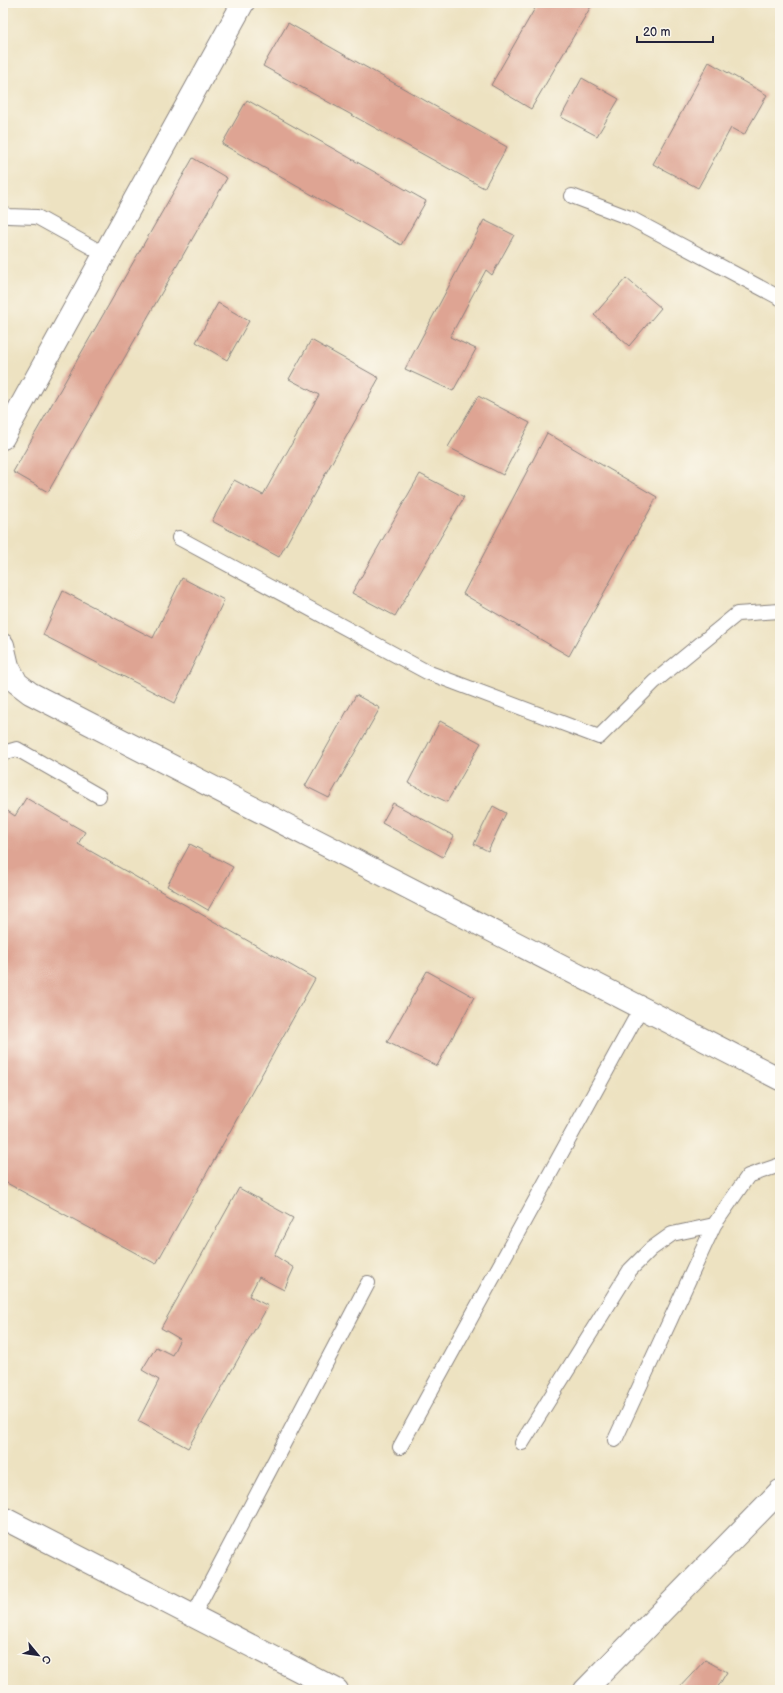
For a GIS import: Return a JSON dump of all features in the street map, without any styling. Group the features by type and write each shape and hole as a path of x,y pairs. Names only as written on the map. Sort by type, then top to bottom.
{"street":[{"path":"3,438 243,3"},
{"path":"3,645 8,666 17,683 30,693 780,1079"},
{"path":"585,1690 780,1491"},
{"path":"3,1518 337,1690"}],"lane":[{"path":"572,196 630,218 780,298"},
{"path":"3,213 8,216 37,216 104,254"},
{"path":"179,538 427,672 600,737 654,682 737,614 780,611"},
{"path":"3,753 17,749 99,796"},
{"path":"400,1446 641,1008"},
{"path":"616,1440 714,1225 748,1176 780,1165"},
{"path":"522,1443 630,1270 651,1249 672,1234 714,1225"},
{"path":"193,1616 368,1283"}],"building":[{"path":"538,3 593,3 531,109 491,85"},
{"path":"288,23 507,147 484,188 263,66"},
{"path":"709,62 767,95 744,135 731,128 698,188 653,164"},
{"path":"582,78 619,99 597,136 561,117"},
{"path":"247,100 426,201 401,245 222,144"},
{"path":"193,158 227,178 48,492 13,472"},
{"path":"484,220 514,235 492,275 486,270 450,337 476,349 453,391 405,369"},
{"path":"626,278 661,308 629,346 594,315"},
{"path":"218,303 249,321 227,360 196,342"},
{"path":"311,340 379,378 279,557 212,521 234,480 263,495 319,395 289,379"},
{"path":"478,396 530,423 503,475 448,447"},
{"path":"547,433 657,497 569,656 463,594"},
{"path":"420,474 464,497 395,616 352,593"},
{"path":"182,578 224,600 175,703 43,635 63,591 153,638"},
{"path":"356,695 380,708 329,798 305,786"},
{"path":"440,721 481,743 447,802 408,783"},
{"path":"26,798 85,832 78,844 315,979 156,1264 3,1181 3,808 15,816"},
{"path":"393,803 454,836 443,857 382,823"},
{"path":"493,806 506,813 488,851 474,844"},
{"path":"190,844 233,867 208,910 167,886"},
{"path":"427,971 474,997 437,1066 387,1042"},
{"path":"239,1188 293,1218 274,1255 294,1268 284,1290 259,1277 249,1296 268,1306 188,1448 138,1421 159,1380 142,1370 156,1347 172,1355 180,1339 161,1328"},
{"path":"705,1660 727,1672 716,1690 677,1690"}]}
